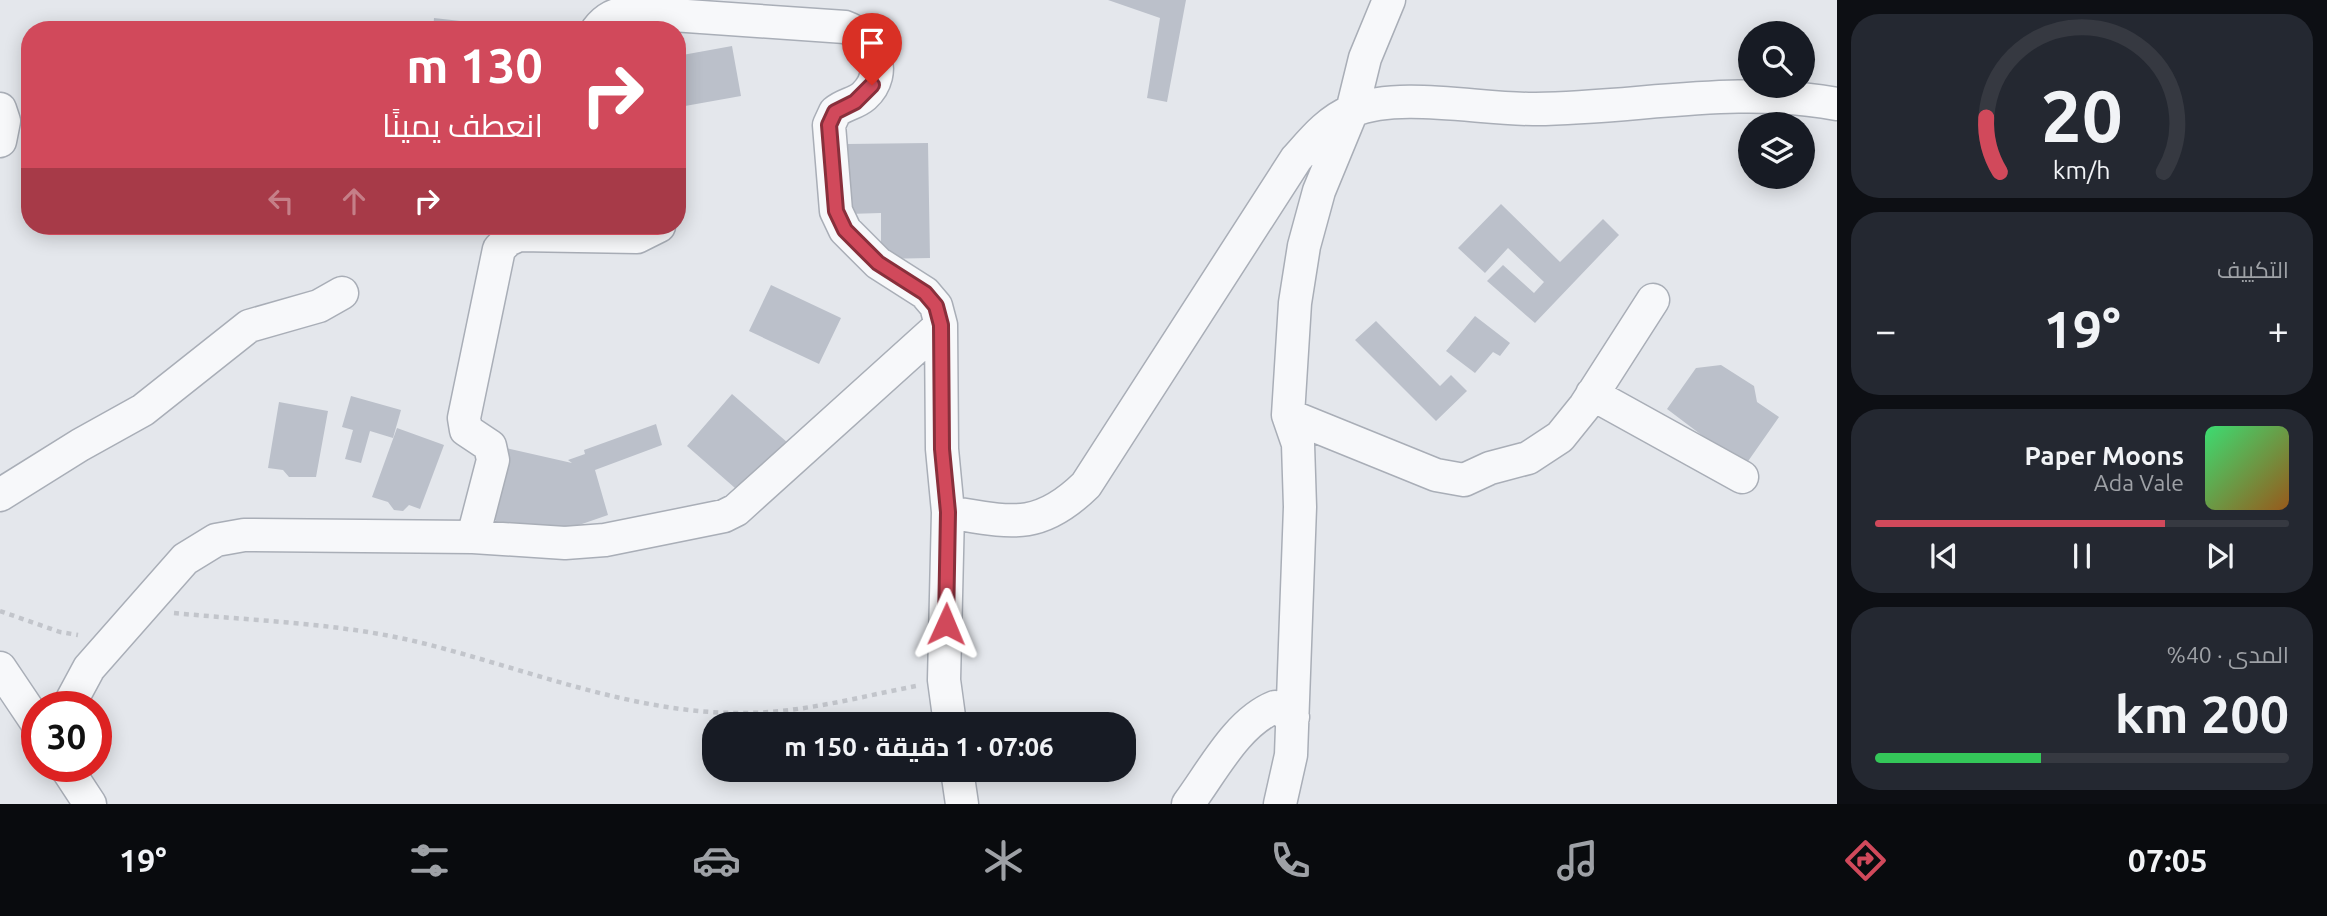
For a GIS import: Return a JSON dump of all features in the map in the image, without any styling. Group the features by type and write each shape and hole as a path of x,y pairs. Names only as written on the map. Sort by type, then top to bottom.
{"street":[{"path":"1280,804 1291,755 1293,717 1300,476 1298,444 1288,415 1295,303 1304,246 1319,191 1352,111 1365,58 1389,0"},
{"path":"604,21 616,14 630,12 845,27 866,38 876,61 872,85 855,102 835,112 829,125 836,211 845,230 860,248 925,293 936,306 941,325 942,449 948,512 944,680 948,712"},
{"path":"948,512 1009,522 1049,515 1079,492 1296,159 1324,127 1352,111 1390,101 1537,109 1758,95 1837,104"},
{"path":"0,109 4,121 0,141"},
{"path":"473,537 493,460 490,446 467,430 464,418 499,249 508,240 519,235 640,235"},
{"path":"0,495 80,444 143,410 248,326 319,306 342,293"},
{"path":"1288,415 1436,475 1464,480 1490,468 1528,458 1560,436 1653,300"},
{"path":"77,691 89,668 185,559 200,548 229,536 473,537 565,543 605,540 724,516 736,510 941,325"},
{"path":"1591,394 1742,477"},
{"path":"0,668 21,699"},
{"path":"1188,804 1247,725 1262,712 1275,707 1293,717"},
{"path":"76,782 90,804"},
{"path":"959,782 962,804"}],"path":[{"path":"0,611 74,635 98,633 164,612 322,627 419,642 583,687 671,707 743,713 803,709 944,680"}],"building":[{"path":"1108,0 1186,0 1167,102 1147,98 1160,18"},
{"path":"434,18 460,21 434,21"},
{"path":"732,46 741,96 686,106 686,54"},
{"path":"928,143 930,258 881,259 881,213 848,214 847,144"},
{"path":"1501,204 1560,262 1603,219 1619,235 1535,323 1487,281 1503,265 1534,293 1544,282 1508,248 1485,273 1458,248"},
{"path":"771,285 841,318 819,364 749,331"},
{"path":"1475,316 1510,343 1500,356 1493,352 1475,373 1446,351"},
{"path":"1376,321 1440,386 1451,375 1467,391 1436,421 1355,340"},
{"path":"1721,365 1754,386 1757,402 1779,417 1744,467 1667,409 1696,368"},
{"path":"732,394 788,443 743,495 687,446"},
{"path":"351,396 401,410 393,438 370,431 361,463 345,459 353,430 342,427"},
{"path":"279,402 328,411 316,477 289,477 283,470 268,468"},
{"path":"656,424 662,445 595,470 608,515 556,533 516,531 509,523 496,521 490,513 506,448 572,463 568,460 585,454 584,450"},
{"path":"397,428 444,445 420,509 409,505 403,511 394,510 388,502 372,497"}],"route":[{"path":"872,85 865,95 835,112 829,125 836,211 845,230 860,248 925,293 936,306 941,325 942,449 948,512 946,624"}]}
